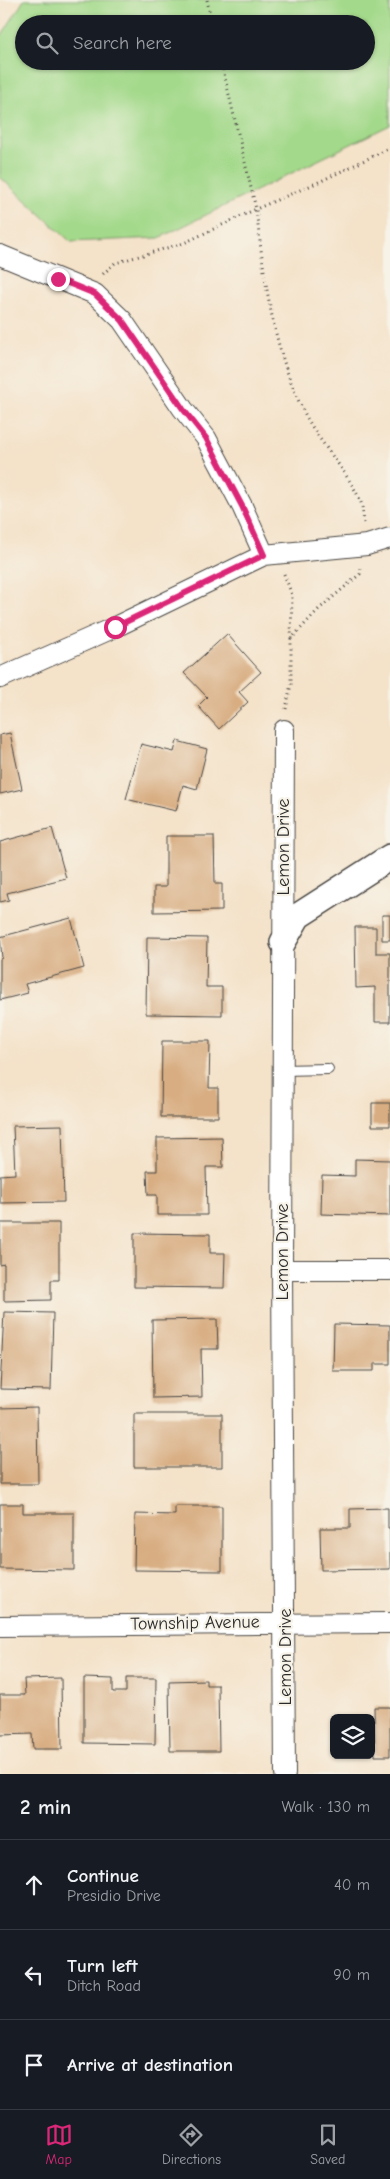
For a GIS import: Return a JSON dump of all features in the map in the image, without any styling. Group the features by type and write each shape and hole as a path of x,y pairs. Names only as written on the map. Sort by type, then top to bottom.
{"street":[{"path":"0,256 95,294 122,320 183,409 206,438 242,506 271,555"},
{"path":"0,678 271,555 367,545 390,538"},
{"name":"Lemon Drive","path":"284,730 282,1270 285,1774"},
{"path":"283,942 298,916 390,857"},
{"path":"282,1270 390,1270"},
{"name":"Township Avenue","path":"0,1626 285,1622 390,1623"}],"lane":[{"path":"282,1070 328,1069"}],"path":[{"path":"207,0 210,15"},
{"path":"223,70 256,209 263,269 275,334 301,408 360,501 367,545 360,574 319,609 291,640"},
{"path":"86,290 115,263 184,243 390,148"},
{"path":"271,555 292,595 290,684 284,730"}],"green space":[{"path":"24,0 390,0 390,125 159,238 71,242 0,177 0,38"}],"building":[{"path":"227,634 261,672 239,692 248,702 219,729 198,706 207,697 184,673"},
{"path":"10,733 22,789 0,794 0,735"},
{"path":"177,741 207,749 197,789 183,785 176,811 126,799 141,744 174,752"},
{"path":"52,828 66,878 7,893 9,900 0,902 0,842"},
{"path":"166,836 214,836 215,884 222,884 222,911 154,912 154,887 166,887"},
{"path":"382,915 390,915 390,940 382,940"},
{"path":"71,918 84,968 25,984 28,993 0,1000 0,959 2,958 0,937"},
{"path":"355,927 376,927 376,953 390,953 390,1022 375,1022 375,987 356,988"},
{"path":"147,937 207,938 206,987 222,987 222,1015 146,1014"},
{"path":"162,1041 210,1041 209,1088 218,1088 218,1117 161,1117"},
{"path":"372,1103 390,1103 390,1126 372,1126"},
{"path":"62,1125 64,1202 0,1203 0,1175 15,1174 13,1126"},
{"path":"222,1137 223,1167 206,1167 207,1215 157,1215 157,1195 148,1195 147,1171 157,1171 157,1138"},
{"path":"355,1159 390,1160 390,1216 321,1214 322,1175 355,1176"},
{"path":"0,1223 59,1223 59,1280 51,1280 51,1300 4,1301 4,1264 0,1265"},
{"path":"134,1233 210,1234 210,1253 225,1253 224,1288 134,1287"},
{"path":"4,1312 53,1313 51,1390 0,1389"},
{"path":"217,1319 218,1349 201,1349 202,1397 153,1398 152,1320"},
{"path":"334,1324 390,1325 390,1364 374,1364 374,1371 333,1371"},
{"path":"37,1407 38,1484 0,1484 0,1408"},
{"path":"134,1414 222,1414 222,1467 134,1467"},
{"path":"0,1504 23,1504 23,1513 74,1513 74,1570 0,1569"},
{"path":"175,1506 222,1506 222,1571 134,1570 135,1514 175,1515"},
{"path":"388,1508 390,1569 321,1570 320,1528 350,1528 350,1509"},
{"path":"61,1678 62,1749 33,1749 32,1734 0,1735 0,1695 25,1695 24,1679"},
{"path":"84,1678 113,1679 113,1692 126,1692 126,1678 156,1678 155,1744 84,1743"},
{"path":"206,1680 206,1685 218,1685 219,1751 170,1751 169,1681"},
{"path":"374,1707 390,1707 390,1756 375,1756"}],"route":[{"path":"58,279 95,294 122,320 183,409 206,438 242,506 264,555 115,627"}]}
